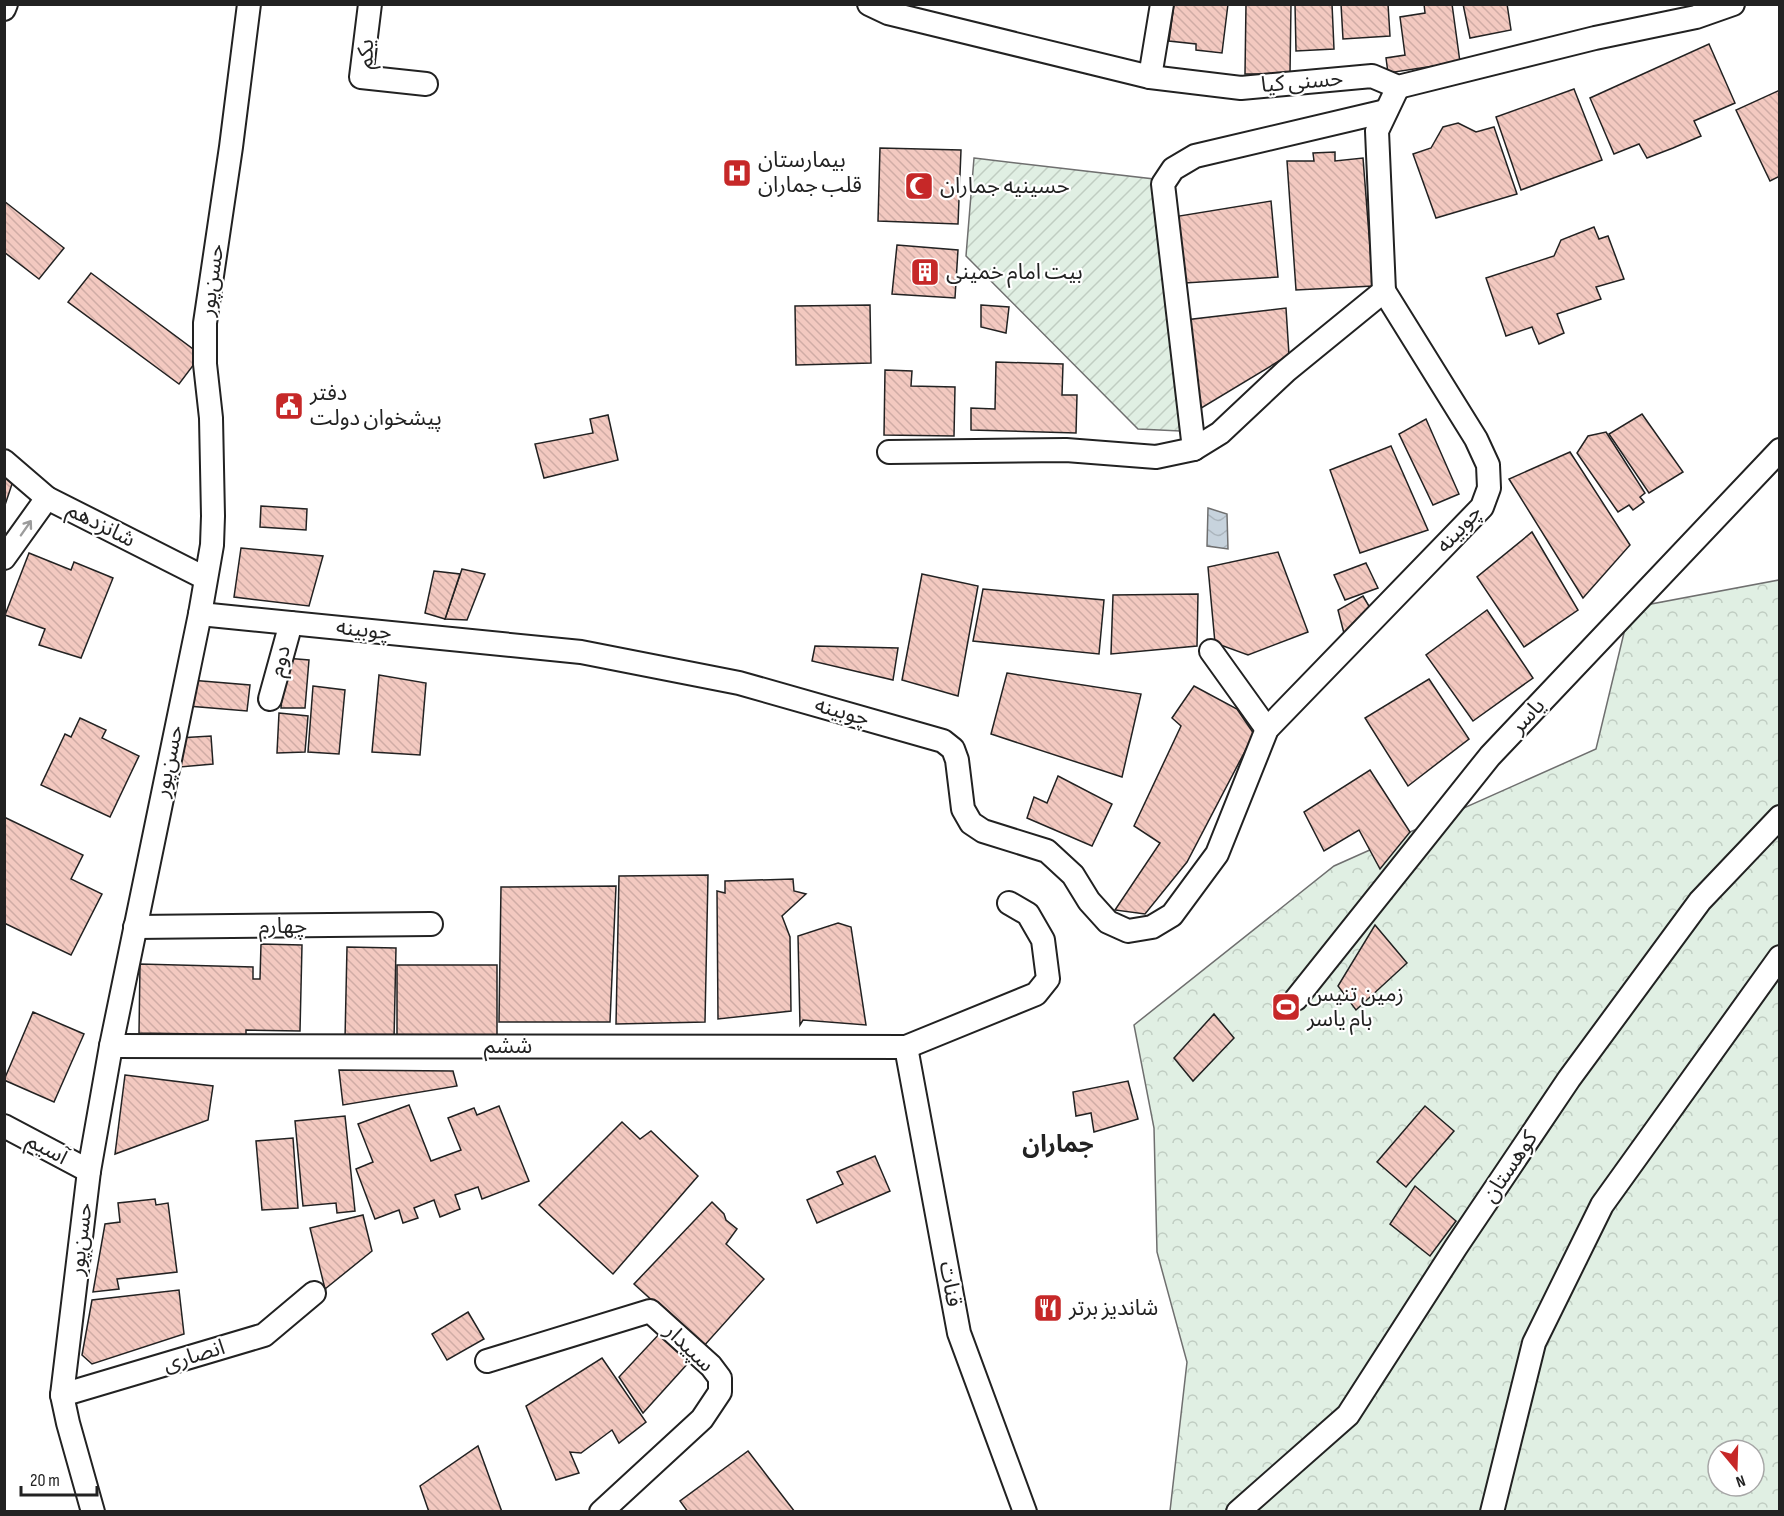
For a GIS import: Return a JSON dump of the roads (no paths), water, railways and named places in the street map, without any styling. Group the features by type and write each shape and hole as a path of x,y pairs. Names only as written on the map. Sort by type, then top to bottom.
{"street":[{"path":"4,9 6,4"},
{"name":"حسن‌پور","path":"93,1512 62,1395 89,1171 111,1046 200,615 212,545 211,418 205,364 206,323 249,4"},
{"name":"یکم","path":"370,4 361,77 426,84"},
{"name":"حسنی کیا","path":"869,4 888,13 1150,77 1241,88 1372,76 1398,87"},
{"path":"1150,77 1162,4"},
{"path":"1398,87 1696,17 1733,4"},
{"name":"چوبینه","path":"200,615 581,652 739,683 943,741 953,749 957,760 963,809 971,823 983,831 1047,851 1073,874 1089,901 1108,922 1128,932 1152,927 1172,915 1217,854 1267,729 1482,507 1489,488 1488,465 1476,439 1384,291 1377,131 1398,87"},
{"path":"1194,449 1164,184 1173,169 1195,156 1386,111"},
{"path":"889,452 1066,450 1156,457 1194,449 1220,433 1286,371 1384,291"},
{"name":"یاسر","path":"1296,999 1490,756 1779,450"},
{"name":"شانزدهم","path":"4,461 47,498 205,578"},
{"path":"4,558 47,498"},
{"name":"دوم","path":"270,699 291,623"},
{"path":"1211,651 1267,729"},
{"name":"کوهستان","path":"1238,1512 1348,1415 1456,1247 1569,1079 1700,901 1779,816"},
{"path":"906,1047 1036,994 1048,979 1043,940 1028,914 1009,903"},
{"name":"چهارم","path":"135,927 431,924"},
{"path":"1492,1512 1534,1343 1602,1205 1779,957"},
{"name":"ششم","path":"111,1046 906,1047"},
{"name":"قنات","path":"906,1047 959,1334 1025,1512"},
{"name":"آسیم","path":"4,1126 89,1171"},
{"name":"انصاری","path":"62,1395 264,1335 314,1293"},
{"name":"سپیدار","path":"487,1361 650,1311 711,1366 720,1378 720,1392 702,1419 601,1512"}],"water":[{"path":"1208,508 1227,514 1228,549 1207,546"}],"place":[{"name":"بیمارستان قلب جماران","path":"737,173"},
{"name":"حسینیه جماران","path":"919,186"},
{"name":"بیت امام خمینی","path":"925,272"},
{"name":"دفتر پیشخوان دولت","path":"289,406"},
{"name":"زمین تنیس بام یاسر","path":"1286,1007"},
{"name":"شاندیز برتر","path":"1048,1308"}],"district":[{"name":"جماران","path":"1058,1144"}]}
